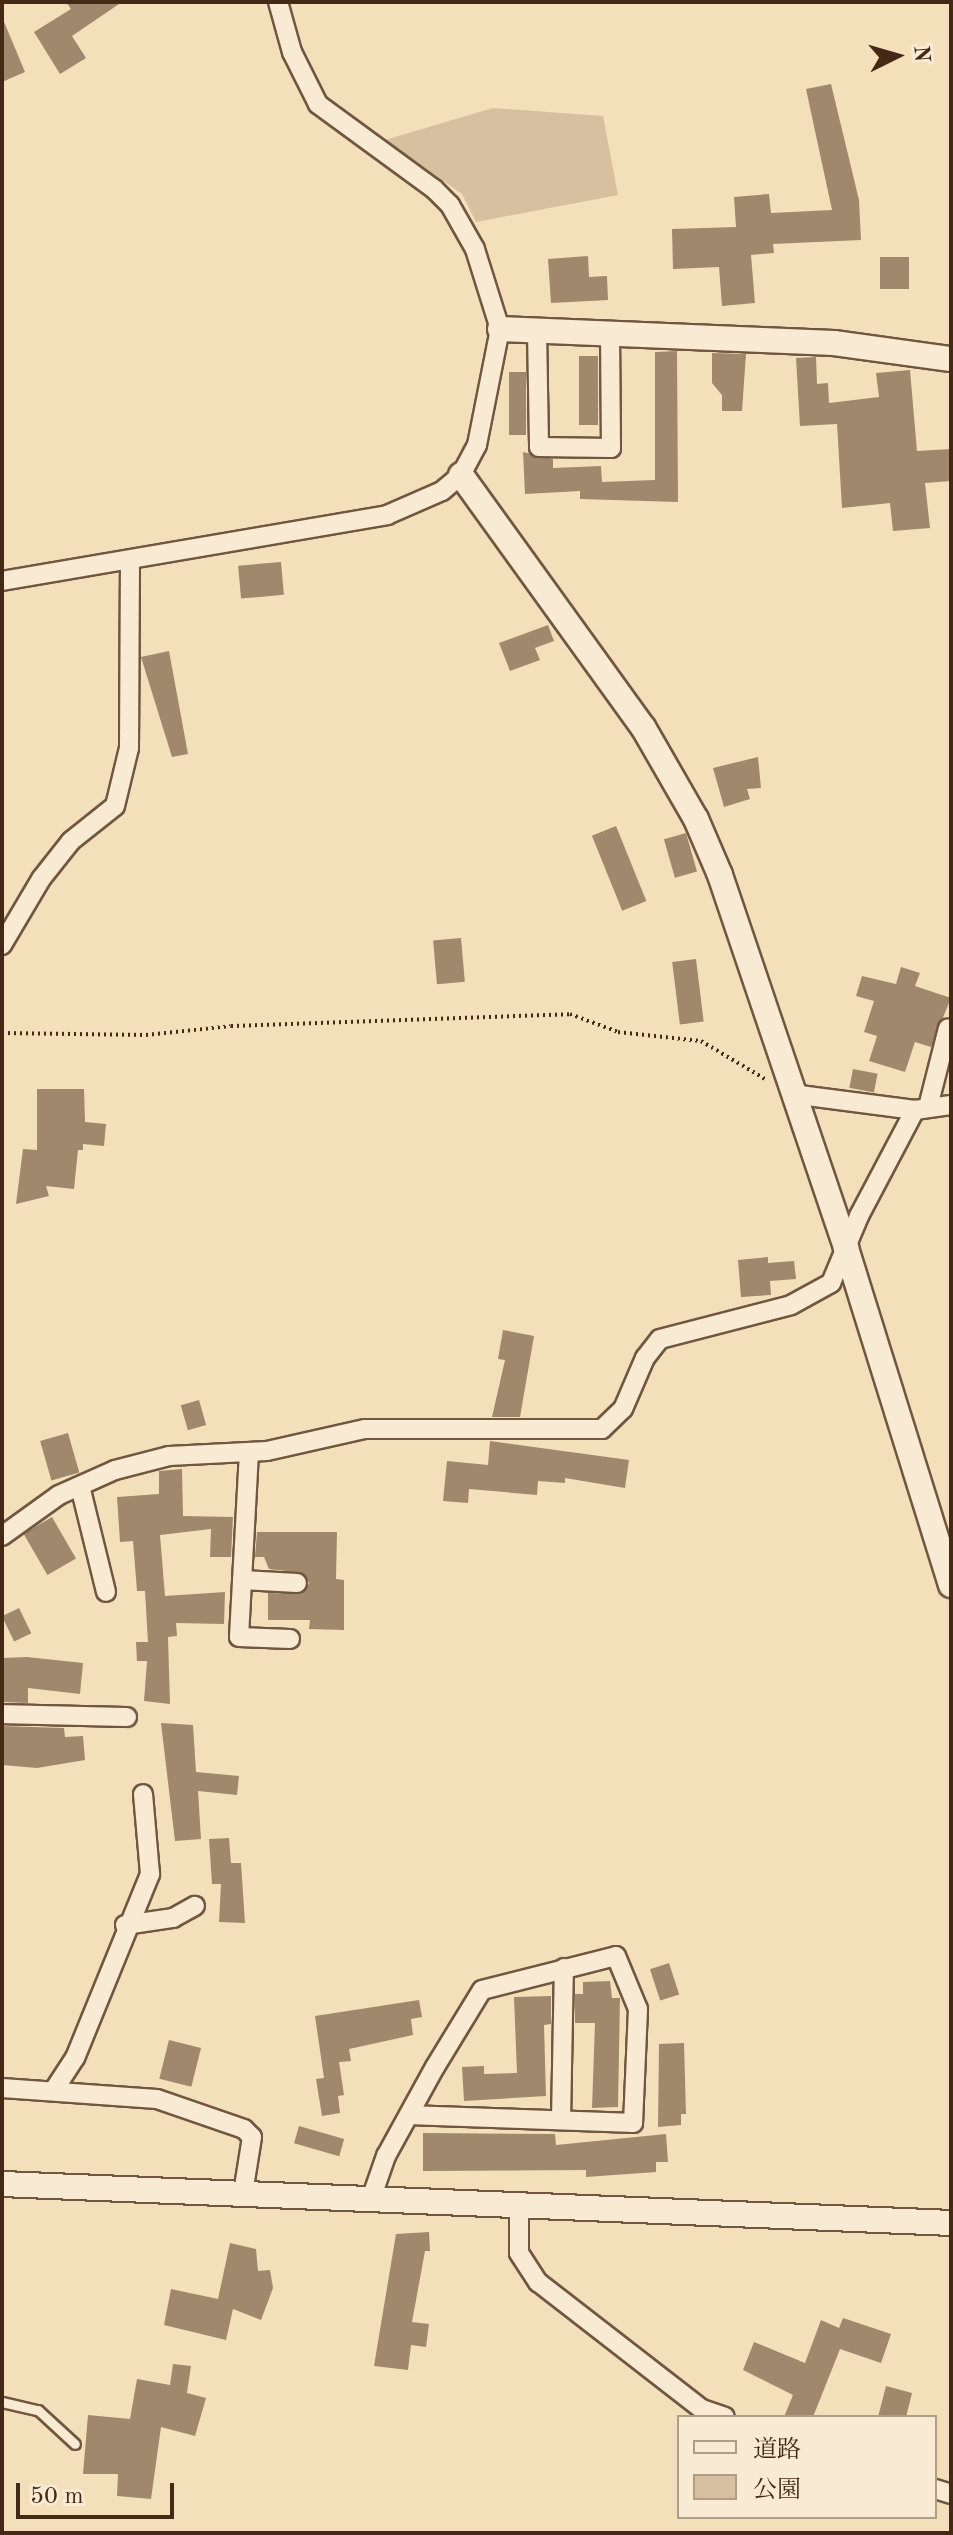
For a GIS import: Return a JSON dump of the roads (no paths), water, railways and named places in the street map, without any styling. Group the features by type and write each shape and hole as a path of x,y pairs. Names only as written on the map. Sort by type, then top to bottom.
{"street":[{"path":"2,581 387,515 442,491 461,475 477,445 500,329 475,249 458,216 434,189 318,104 292,52 278,2"},
{"path":"500,329 834,343 951,359"},
{"path":"537,330 539,447 611,448 610,334"},
{"path":"461,475 643,727 684,798 720,875 846,1248 951,1585"},
{"path":"2,945 41,879 71,841 115,806 129,748 130,561"},
{"path":"2,1536 42,1505 80,1486 152,1459 249,1452 365,1429 602,1429 623,1409 645,1358 660,1339 815,1294 831,1283 846,1248 922,1108 948,1028"},
{"path":"790,1086 922,1108 951,1105"},
{"path":"249,1452 239,1637 290,1639"},
{"path":"80,1486 106,1592"},
{"path":"242,1580 297,1583"},
{"path":"2,1714 127,1717"},
{"path":"54,2090 75,2058 125,1925 150,1874 143,1794"},
{"path":"125,1925 173,1918 195,1906"},
{"path":"371,2199 386,2156 409,2115 482,1990 616,1956 638,2009 633,2123 409,2115"},
{"path":"561,2120 564,1968"},
{"path":"2,2088 157,2099 244,2129 252,2137 243,2193"},
{"path":"2,2184 951,2223"},
{"path":"519,2205 519,2253 538,2282 702,2409 719,2415"}],"lane":[{"path":"2,2402 38,2410 75,2444"}]}
